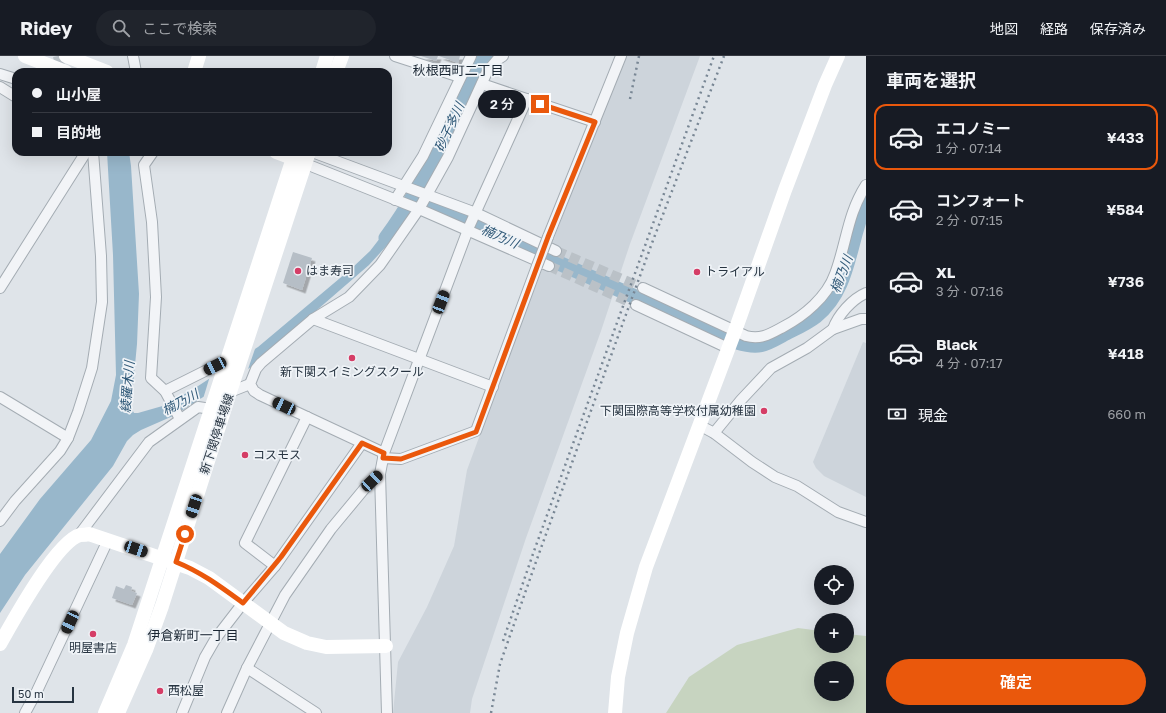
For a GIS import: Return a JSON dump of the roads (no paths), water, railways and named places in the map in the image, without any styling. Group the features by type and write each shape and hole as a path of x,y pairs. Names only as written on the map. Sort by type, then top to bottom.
{"street":[{"path":"25,56 56,68"},
{"path":"66,56 97,68"},
{"path":"133,56 135,68"},
{"path":"195,68 199,56"},
{"path":"323,68 327,56"},
{"path":"338,68 342,56"},
{"path":"395,56 460,77"},
{"path":"396,200 423,156 471,56"},
{"path":"250,384 256,369 261,363 313,319 349,297 380,265 448,157 487,72 497,60 503,56"},
{"path":"250,384 254,391 260,395 362,443 384,456 401,459 476,432 548,237 621,56"},
{"path":"615,713 618,677 629,625 646,567 735,331 824,85 838,56"},
{"path":"0,74 12,78"},
{"path":"482,84 595,122"},
{"path":"0,87 12,94"},
{"path":"387,713 380,474 384,456 471,222 527,99"},
{"path":"0,288 83,156"},
{"path":"0,521 15,501 60,451 68,438 92,368 102,302 101,256 93,156"},
{"path":"151,156 144,166 152,222 156,297 151,378 166,393 178,418"},
{"name":"新下関停車場線","path":"118,713 146,650 215,395 293,156"},
{"path":"309,156 405,186 421,202 471,222 550,266"},
{"path":"309,156 396,200 421,202 471,222 556,250"},
{"name":"新下関停車場線","path":"105,713 170,560 231,390 309,156"},
{"path":"643,288 746,336 754,338 765,337 800,317 826,292 835,275 855,204 866,185"},
{"path":"833,329 836,322 858,296 866,293"},
{"path":"636,305 728,348"},
{"path":"313,319 493,386"},
{"path":"714,433 741,400 771,368 807,348 833,329 861,319 866,319"},
{"path":"166,393 227,361"},
{"path":"231,390 250,384"},
{"path":"0,397 68,438"},
{"path":"0,644 34,587 51,562 69,542 79,535 149,442 178,418 198,407 211,409"},
{"path":"275,566 245,543 307,416"},
{"path":"699,425 714,433 752,462 775,477 797,486 838,512 866,522"},
{"path":"182,713 205,657 216,638 243,603 275,566 362,443"},
{"path":"227,713 247,668 285,595 331,529 365,488 380,474"},
{"path":"79,535 89,534 170,560 190,568 209,578 269,624 284,633 307,643 326,647 386,646"},
{"path":"25,713 37,691 108,540"},
{"path":"247,668 316,713"}],"water":[{"name":"綾羅木川","path":"107,156 130,156 139,294 137,344 131,407 134,413 138,413 166,405 258,347 352,268 370,251 394,220 402,226 391,241 369,265 251,367 173,416 133,435 127,441 113,466 25,575 0,613 0,554 40,499 91,440 111,401 116,375 113,255"}],"waterway":[{"name":"砂子多川","path":"386,238 411,201 426,175 447,135 474,73 487,56"},
{"name":"楠乃川","path":"412,198 737,342 752,345 768,343 809,321 827,305 836,292 842,278 860,217 866,203"}],"tunnel":[{"path":"58,56 60,68"},
{"path":"556,251 643,288"},
{"path":"549,266 636,305"}],"railway":[{"path":"630,99 639,56"},
{"path":"503,641 534,551 714,56"},
{"path":"491,713 500,664 537,559 652,243 724,56"}],"place":[{"name":"はま寿司","path":"298,271"},
{"name":"トライアル","path":"697,272"},
{"name":"新下関スイミングスクール","path":"352,358"},
{"name":"下関国際高等学校付属幼稚園","path":"764,411"},
{"name":"コスモス","path":"245,455"},
{"name":"明屋書店","path":"93,634"},
{"name":"西松屋","path":"160,691"}],"district":[{"name":"秋根西町二丁目","path":"458,70"},
{"name":"伊倉新町一丁目","path":"193,635"}]}
